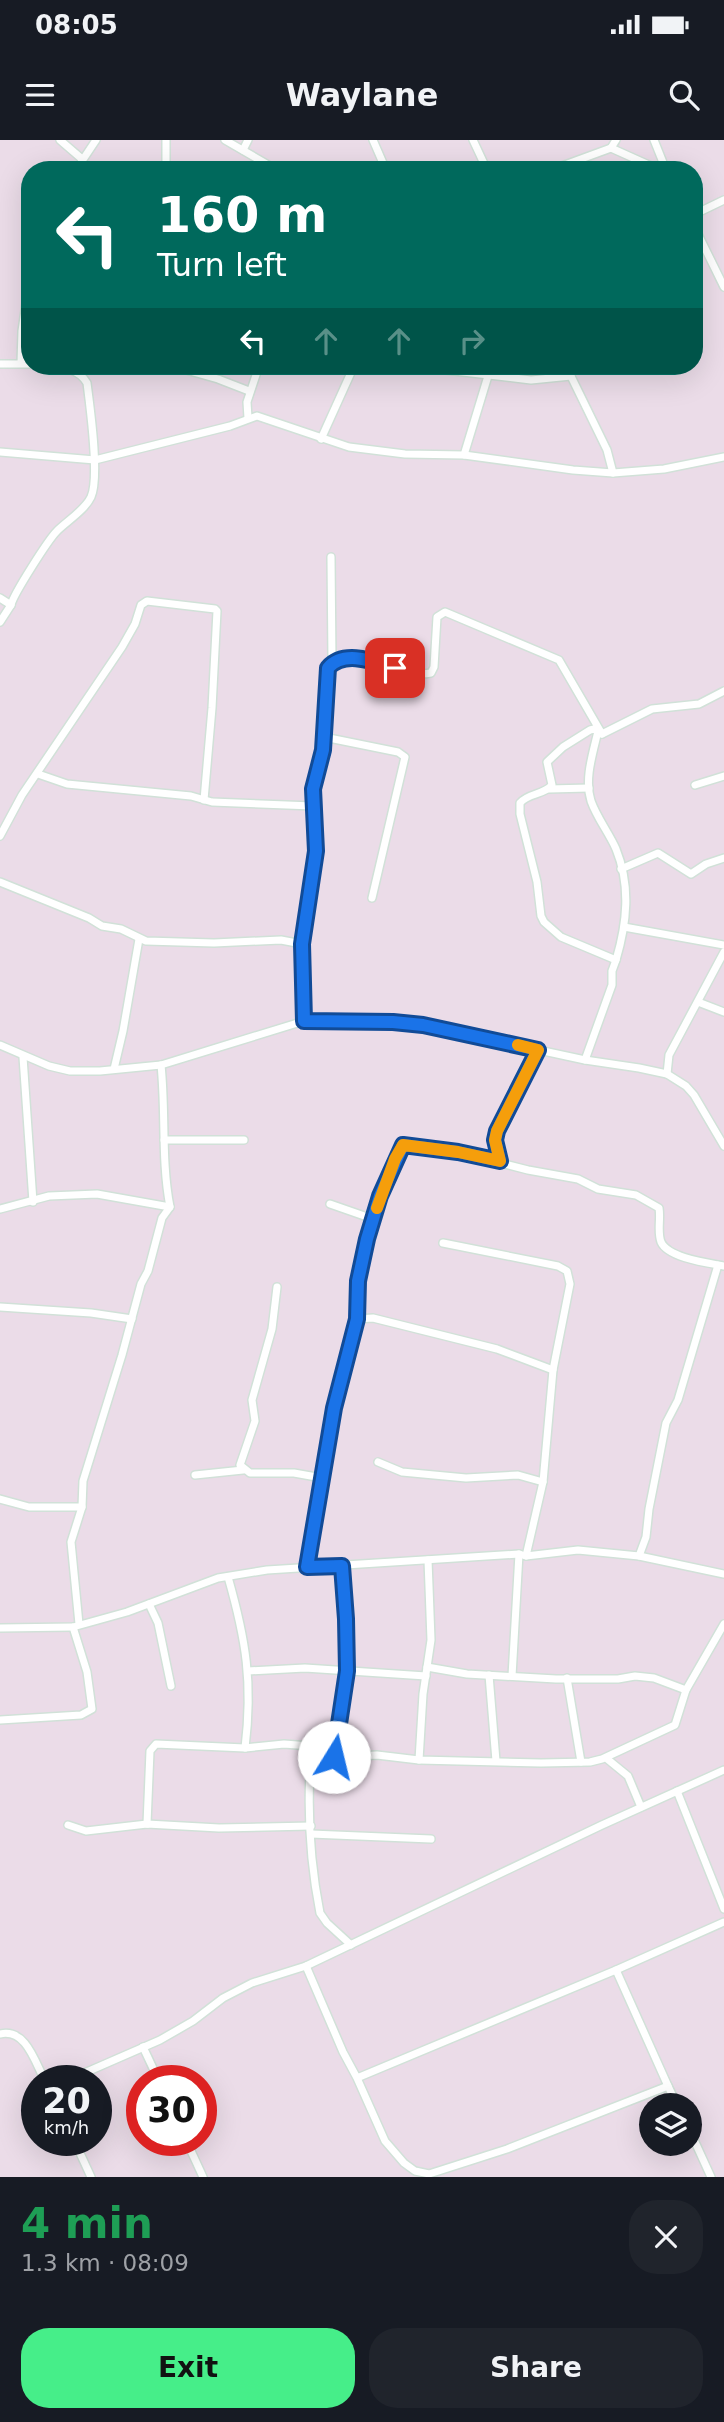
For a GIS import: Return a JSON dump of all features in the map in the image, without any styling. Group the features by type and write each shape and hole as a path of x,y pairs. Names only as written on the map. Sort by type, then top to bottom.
{"street":[{"path":"60,140 82,159 96,140"},
{"path":"166,140 166,161"},
{"path":"225,140 261,161"},
{"path":"243,150 248,140"},
{"path":"373,140 382,161"},
{"path":"473,140 483,161"},
{"path":"576,161 611,148 616,140"},
{"path":"654,140 662,161"},
{"path":"611,148 640,161"},
{"path":"703,210 724,200"},
{"path":"703,244 724,287"},
{"path":"0,364 21,364"},
{"path":"0,622 11,605 13,596 54,534 91,498 95,481 95,460 89,396 84,378 79,375"},
{"path":"204,375 250,391"},
{"path":"248,418 247,402 256,375"},
{"path":"321,439 350,375"},
{"path":"480,375 531,380 571,376 607,450 613,473"},
{"path":"464,456 488,376"},
{"path":"0,453 95,460 230,426 248,418 266,418 349,447 405,454 464,456 613,473 664,469 724,457"},
{"path":"304,1021 302,944 316,851 313,789 324,737 327,673 332,662 331,557"},
{"path":"0,598 11,605"},
{"path":"0,836 22,794 122,647 135,624 142,603 147,601 215,609 217,613 204,800"},
{"path":"332,662 351,658 411,674 431,673 434,667 437,617 445,612 559,660 600,732 589,774 589,788 591,800 616,850 627,909 612,971 612,985 585,1060"},
{"path":"549,789 552,785 547,762 563,747 590,730 600,732 645,712 699,704 724,691"},
{"path":"324,737 398,752 405,757 372,898"},
{"path":"38,774 67,784 165,793 242,805 313,806"},
{"path":"695,785 724,776"},
{"path":"589,788 549,789 527,797 520,803 520,814 539,889 544,922 561,937 616,960"},
{"path":"621,869 658,853 691,874 706,864 724,858"},
{"path":"0,882 89,918 102,926 121,929 146,941 214,943 281,940 302,944"},
{"path":"624,927 724,945"},
{"path":"114,1069 139,939"},
{"path":"667,1074 669,1055 724,952"},
{"path":"698,1002 724,1012"},
{"path":"0,1045 23,1057 70,1071 114,1069 161,1065 304,1021 423,1025 585,1060 667,1074 686,1086 694,1095 724,1145"},
{"path":"500,1161 495,1140 497,1131 538,1050"},
{"path":"23,1057 33,1202"},
{"path":"0,1720 82,1715 92,1709 76,1626 71,1542 82,1507 83,1481 141,1284 148,1271 162,1218 170,1207 164,1177 164,1097 161,1065"},
{"path":"164,1140 244,1140"},
{"path":"307,1567 334,1408 357,1319 358,1281 373,1219 395,1159 403,1145 500,1161 528,1170 578,1179 598,1189 636,1195 659,1208 662,1243 667,1249 682,1257 721,1265 678,1400 666,1423 646,1537 639,1556"},
{"path":"0,1209 49,1196 97,1194 170,1207"},
{"path":"330,1204 373,1219"},
{"path":"443,1243 558,1266 567,1271 570,1284 553,1370 543,1482 523,1555 512,1676"},
{"path":"243,1470 240,1465 255,1421 252,1400 270,1339 277,1287"},
{"path":"0,1307 91,1313 132,1319"},
{"path":"357,1319 373,1318 497,1349 553,1370"},
{"path":"378,1462 402,1472 466,1478 518,1475 543,1482"},
{"path":"195,1475 243,1470 250,1473 322,1478"},
{"path":"0,1499 29,1507 82,1507"},
{"path":"1,1631 76,1626 149,1604 218,1578 267,1570 578,1550 639,1556 724,1574"},
{"path":"419,1759 422,1694 431,1640 428,1560"},
{"path":"334,1757 347,1671 342,1566"},
{"path":"228,1577 244,1641 248,1671 245,1748"},
{"path":"149,1604 158,1623 171,1686"},
{"path":"311,1755 377,1755 541,1763 606,1758 675,1725 686,1690 724,1624"},
{"path":"427,1667 512,1676 618,1679 635,1676 654,1678 686,1690"},
{"path":"248,1671 305,1668 426,1676"},
{"path":"489,1675 496,1761"},
{"path":"567,1678 581,1762"},
{"path":"147,1824 152,1747 156,1744 245,1748 284,1744 310,1746 311,1830 320,1913 351,1945"},
{"path":"606,1758 628,1776 641,1807"},
{"path":"102,2065 160,2040 193,2021 223,1998 253,1983 306,1966 724,1770"},
{"path":"677,1791 724,1909"},
{"path":"68,1825 86,1831 147,1824 311,1830 431,1839"},
{"path":"357,2078 724,1922"},
{"path":"306,1966 385,2141 404,2163 415,2171 429,2174 507,2149 667,2086"},
{"path":"616,1970 671,2093"},
{"path":"0,2034 13,2033 22,2038 36,2065"},
{"path":"144,2046 152,2065"},
{"path":"81,2156 91,2177"},
{"path":"193,2156 203,2177"},
{"path":"701,2156 711,2177"}],"slow traffic":[{"path":"377,1208 403,1145 500,1161 495,1140 497,1131 538,1050 518,1045"}],"route":[{"path":"334,1757 347,1671 342,1566 307,1567 334,1408 357,1319 358,1281 367,1239 380,1196 403,1145 500,1161 495,1140 497,1131 538,1050 423,1025 304,1021 302,944 316,851 313,789 323,750 328,668 332,662 351,658 395,668"}]}
